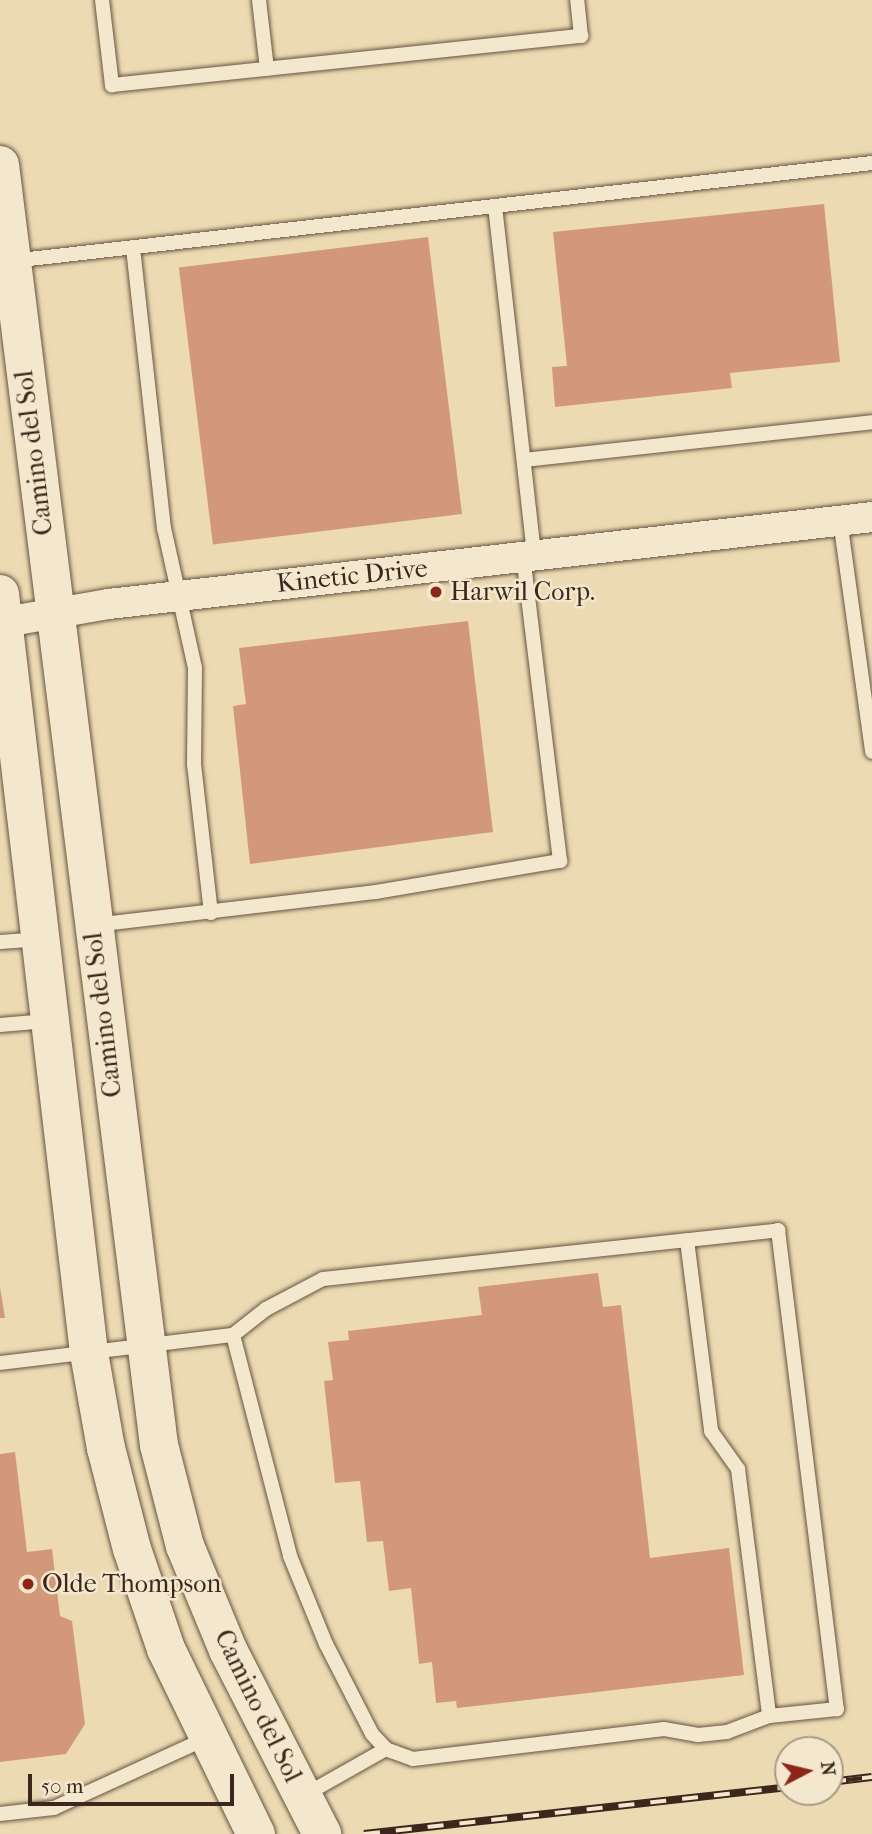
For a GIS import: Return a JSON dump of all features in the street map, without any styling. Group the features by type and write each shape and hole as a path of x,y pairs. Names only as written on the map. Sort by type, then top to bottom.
{"street":[{"name":"Camino del Sol","path":"0,165 143,1350 184,1546 228,1650 321,1834"},
{"name":"Kinetic Drive","path":"1,613 54,616 180,596 872,517"},
{"name":"Camino del Sol","path":"1,613 52,1021 89,1353 132,1549 166,1649 207,1738 257,1834"}],"lane":[{"path":"102,0 112,85 581,36 577,0"},
{"path":"260,0 267,69"},
{"path":"11,261 872,163"},
{"path":"92,925 211,913 560,861 529,556 524,460 495,206"},
{"path":"133,247 164,528 195,668 194,764 211,913"},
{"path":"524,460 872,422"},
{"path":"840,520 872,752"},
{"path":"0,942 40,939"},
{"path":"0,1025 52,1021"},
{"path":"0,1363 143,1350 233,1335 266,1309 323,1279 778,1230 837,1709 769,1716 727,1732 698,1735 664,1729 412,1759 386,1749 372,1734 326,1644 290,1556 233,1335"},
{"path":"687,1240 711,1431 738,1469 769,1716"},
{"path":"0,1814 54,1808 207,1738"},
{"path":"303,1796 386,1749"}],"building":[{"path":"824,204 840,362 730,373 732,388 555,407 552,367 567,366 553,232"},
{"path":"428,237 462,514 213,545 179,268"},
{"path":"468,621 493,832 250,864 233,706 246,704 239,648"},
{"path":"598,1273 603,1307 621,1305 650,1558 729,1548 744,1675 457,1708 456,1701 436,1703 432,1662 419,1664 411,1588 389,1591 383,1541 367,1542 360,1481 335,1483 324,1381 333,1380 328,1342 349,1340 348,1331 482,1315 478,1287"},
{"path":"0,1287 5,1318 0,1318"},
{"name":"Olde Thompson","path":"15,1452 27,1552 52,1549 60,1616 72,1621 85,1724 66,1754 0,1762 0,1454"}],"railway":[{"path":"844,1780 872,1777"},
{"path":"364,1834 774,1789"}],"place":[{"name":"Harwil Corp.","path":"436,592"},
{"name":"Olde Thompson","path":"28,1584"}]}
